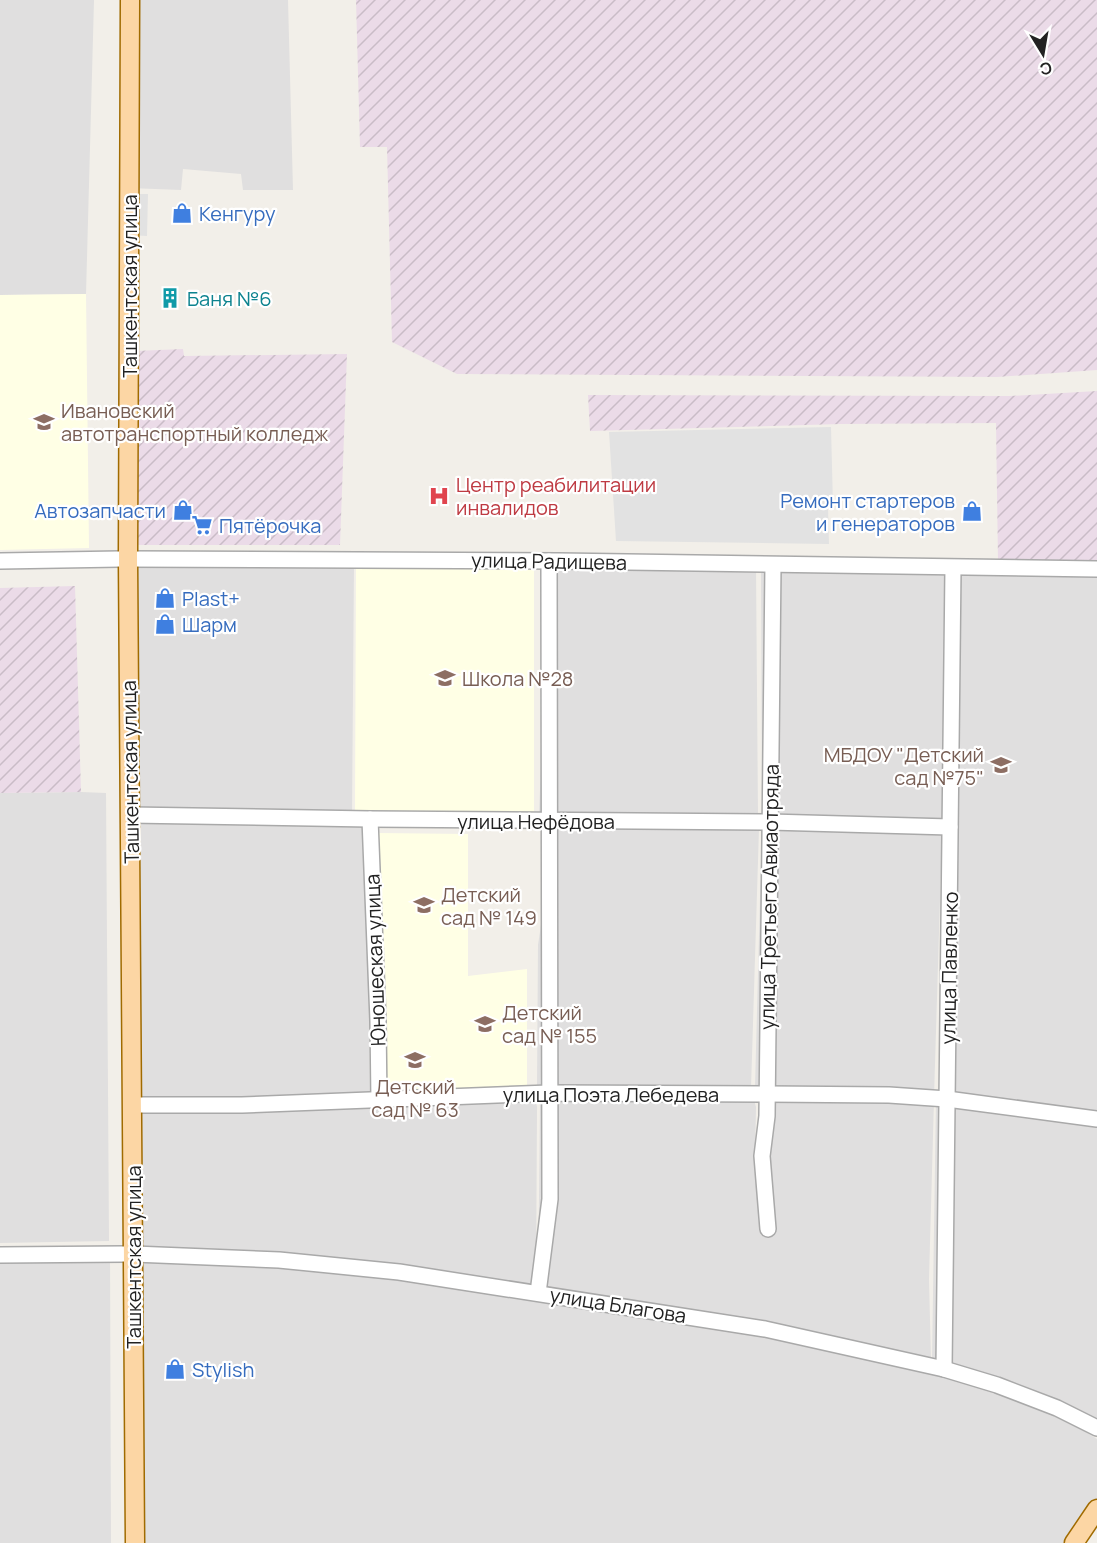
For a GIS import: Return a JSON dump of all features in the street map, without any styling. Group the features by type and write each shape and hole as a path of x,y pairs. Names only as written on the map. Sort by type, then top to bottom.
{"main road":[{"name":"Ташкентская улица","path":"120,0 129,1254 135,1543"},
{"name":"Ташкентская улица","path":"124,559 130,0"},
{"name":"Ташкентская улица","path":"126,1543 129,1254"},
{"path":"1074,1543 1097,1509"}],"street":[{"name":"улица Радищева","path":"0,561 124,559 549,561 1097,569"},
{"path":"538,1293 550,1199 549,561"},
{"name":"улица Третьего Авиаотряда","path":"768,1229 762,1156 767,1116 773,565"},
{"name":"улица Павленко","path":"944,1369 953,568"},
{"name":"улица Нефёдова","path":"126,815 770,822 950,828"},
{"name":"Юношеская улица","path":"370,819 379,1101"},
{"name":"улица Поэта Лебедева","path":"128,1106 379,1101 464,1095 549,1093 889,1095 947,1099 1097,1119"},
{"name":"улица Благова","path":"0,1255 129,1254 313,1262 429,1276 538,1293 765,1329 944,1369 997,1384 1057,1408 1097,1428"}],"shaded area":[{"path":"0,0 94,0 86,294 0,295"},
{"path":"128,0 288,0 293,190 243,190 241,174 183,169 181,190 129,188"},
{"path":"356,0 1097,0 1097,370 997,377 457,374 392,342 387,147 360,147"},
{"path":"131,194 148,194 147,236 130,235"},
{"name":"Ивановский автотранспортный колледж","path":"86,294 89,548 0,550 0,295"},
{"path":"183,349 184,356 347,354 340,545 135,545 135,351"},
{"path":"1097,391 1097,563 998,561 996,423 841,424 590,431 588,395 1010,396"},
{"path":"831,427 833,506 828,507 829,544 616,541 609,432"},
{"path":"549,561 756,569 758,817 539,816"},
{"name":"Школа №28","path":"356,562 534,564 534,816 355,813"},
{"path":"354,563 352,813 128,813 134,566"},
{"path":"761,569 947,575 950,827 762,817"},
{"path":"1097,572 1097,1115 954,1095 961,575"},
{"path":"75,586 81,792 0,793 0,588"},
{"path":"0,793 106,793 109,1241 0,1243"},
{"path":"128,817 366,818 370,1095 133,1105"},
{"path":"762,822 942,832 934,1097 755,1088"},
{"path":"556,827 759,828 751,1088 537,1089 538,945"},
{"path":"377,833 468,834 468,976 527,969 527,1087 385,1089"},
{"path":"756,1092 934,1100 929,1279 931,1361 538,1289 540,1106 537,1093 752,1093 756,1107 755,1162 761,1222 760,1106"},
{"path":"534,1093 537,1107 536,1289 146,1252 132,1235 132,1108"},
{"path":"936,1100 1097,1118 1097,1425 932,1361"},
{"path":"0,1255 110,1255 111,1543 0,1543"},
{"path":"143,1260 278,1261 584,1300 931,1372 968,1382 1061,1417 1097,1439 1097,1499 1067,1543 133,1543 134,1270"}],"place":[{"name":"Кенгуру","path":"182,213"},
{"name":"Баня №6","path":"170,298"},
{"name":"Ивановский автотранспортный колледж","path":"44,422"},
{"name":"Центр реабилитации инвалидов","path":"439,496"},
{"name":"Автозапчасти","path":"183,510"},
{"name":"Ремонт стартеров и генераторов","path":"972,511"},
{"name":"Пятёрочка","path":"202,525"},
{"name":"Plast+","path":"165,598"},
{"name":"Шарм","path":"165,624"},
{"name":"Школа №28","path":"445,678"},
{"name":"МБДОУ \"Детский сад №75\"","path":"1001,765"},
{"name":"Детский сад № 149","path":"424,905"},
{"name":"Детский сад № 155","path":"485,1024"},
{"name":"Детский сад № 63","path":"415,1060"},
{"name":"Stylish","path":"175,1369"}]}
